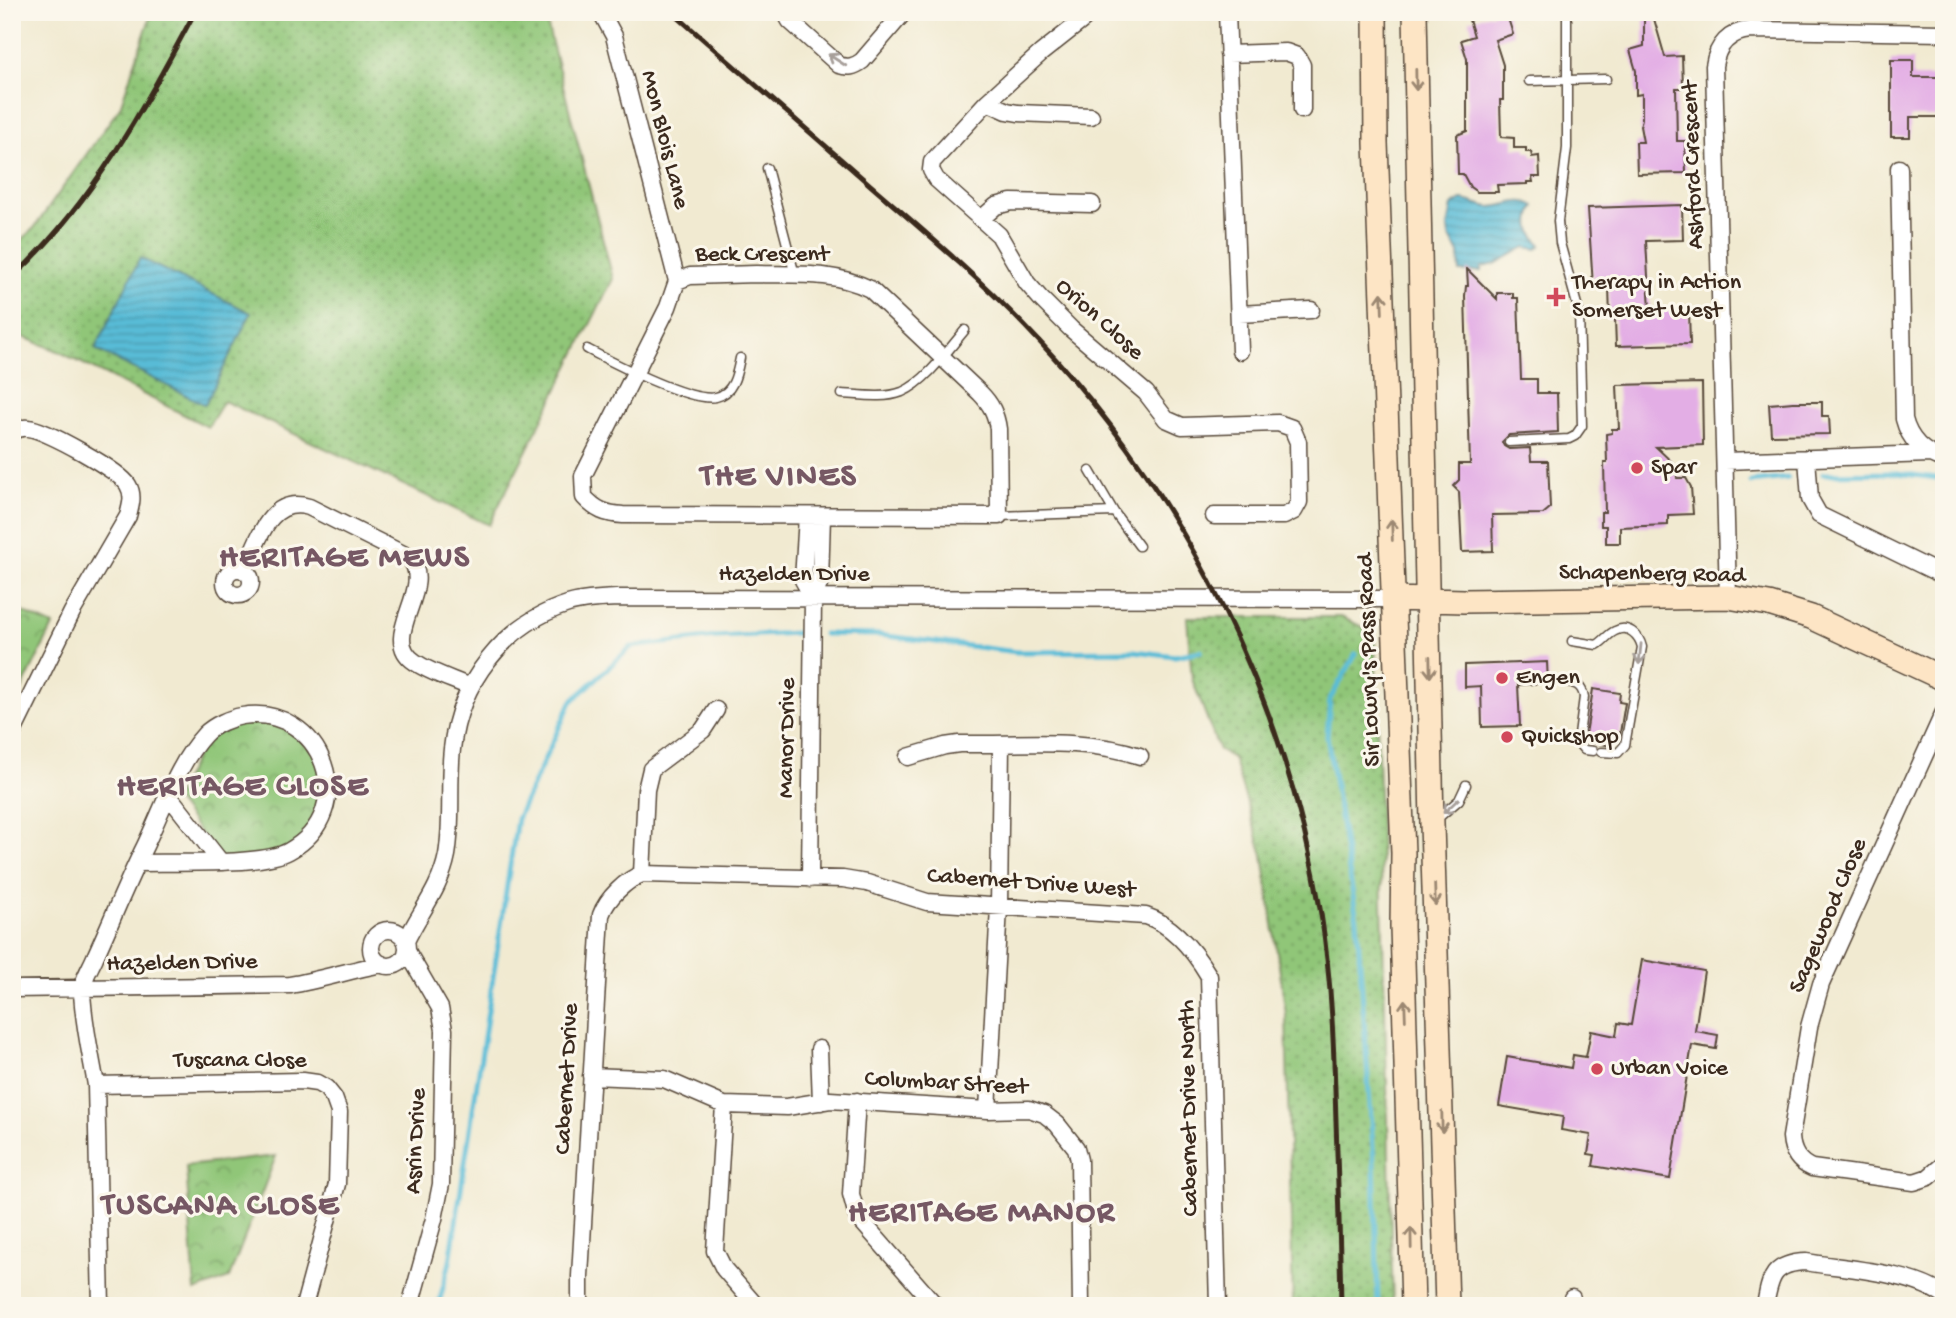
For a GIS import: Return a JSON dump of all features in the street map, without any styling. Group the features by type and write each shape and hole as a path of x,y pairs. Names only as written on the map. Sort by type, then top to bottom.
{"main road":[{"name":"Sir Lowry's Pass Road","path":"1375,12 1376,143 1402,839 1413,1306"},
{"path":"1415,12 1432,824 1447,1306"},
{"name":"Schapenberg Road","path":"1393,599 1464,601 1728,597 1776,606 1811,617 1944,679"}],"street":[{"name":"Mon Blois Lane","path":"601,12 614,36 677,281"},
{"path":"785,12 790,21 839,65 845,67 857,65 862,61 904,12"},
{"name":"Orion Close","path":"1089,12 987,102 931,166 933,175 999,234 1027,283 1041,299 1071,329 1146,393 1166,419 1182,426 1278,423 1292,428 1297,437 1298,454 1299,502 1294,511 1284,516 1214,516"},
{"path":"1227,12 1240,351"},
{"name":"Ashford Crescent","path":"1728,597 1714,66 1718,50 1727,38 1742,30 1944,33"},
{"path":"1228,54 1286,52 1297,56 1302,65 1302,110"},
{"path":"987,102 1018,113 1091,116"},
{"path":"1899,168 1904,419 1910,435 1937,456"},
{"path":"981,219 996,206 1011,202 1092,204"},
{"name":"Beck Crescent","path":"702,275 831,276 850,279 870,289 990,403 996,416 999,516 623,515 605,514 593,507 583,497 583,475 668,307 677,281 702,275"},
{"path":"1239,314 1311,310"},
{"path":"12,431 30,428 49,435 115,471 129,486 132,503 115,540 60,635 12,734"},
{"path":"1725,461 1937,456"},
{"path":"1807,458 1810,499 1819,515 1944,576"},
{"path":"244,571 273,514 284,506 297,503 409,556 418,575 402,632 401,642 405,651 413,661 470,687"},
{"path":"813,598 820,582 814,516"},
{"name":"Hazelden Drive","path":"403,941 433,897 446,857 450,831 452,751 458,717 470,687 482,667 505,640 533,620 568,604 616,598 1393,599"},
{"name":"Manor Drive","path":"810,879 813,598"},
{"path":"642,874 646,790 651,769 703,730 716,710"},
{"name":"Sagewood Close","path":"1944,712 1821,984 1809,1027 1791,1137 1795,1154 1800,1161 1812,1168 1914,1182 1929,1177 1944,1164"},
{"path":"101,1306 96,1085 82,988 137,863 187,758 207,732 232,717 256,714 275,716 298,728 318,748 328,773 328,796 323,814 310,835 288,852 267,858 137,863"},
{"path":"908,757 945,746 1000,745 1087,745 1123,750 1140,756"},
{"path":"988,1110 999,907 1000,745"},
{"path":"169,796 220,861"},
{"name":"Cabernet Drive West","path":"642,874 867,883 927,902 1146,916 1166,924"},
{"name":"Cabernet Drive","path":"580,1306 601,915 610,899 642,874"},
{"name":"Cabernet Drive North","path":"1166,924 1200,961 1209,976 1217,1306"},
{"path":"383,931 403,941 401,962 389,965 372,954 371,947 373,940 383,931"},
{"name":"Asrin Drive","path":"403,941 422,980 440,1008 444,1030 441,1184 410,1306"},
{"name":"Hazelden Drive","path":"350,970 371,947"},
{"name":"Hazelden Drive","path":"12,989 290,985 319,981 350,970 389,965"},
{"name":"Asrin Drive","path":"389,965 422,980"},
{"path":"818,1049 821,1102"},
{"name":"Columbar Street","path":"591,1076 664,1079 724,1105 787,1107 830,1100 1029,1110 1044,1114 1068,1135 1079,1160 1082,1306"},
{"name":"Tuscana Close","path":"96,1085 303,1081 317,1083 326,1088 334,1098 339,1112 337,1184 304,1306"},
{"path":"857,1101 851,1194 857,1216 936,1306"},
{"path":"724,1105 715,1251 724,1269 756,1306"},
{"path":"1765,1306 1777,1269 1806,1262 1907,1279 1927,1285 1944,1296"}],"lane":[{"path":"1509,442 1569,439 1575,436 1582,426 1579,312 1560,243 1558,221 1567,148 1567,12"},
{"path":"1529,81 1606,79"},
{"path":"767,168 795,275"},
{"path":"842,394 901,393 915,384 965,330"},
{"path":"587,349 635,374 685,393 716,397 725,392 736,379 740,358"},
{"path":"1090,471 1139,547"},
{"path":"999,516 1114,512"},
{"path":"1564,681 1576,683 1583,691 1578,743 1581,748 1615,755 1624,748 1641,641 1634,632 1622,629 1597,645 1572,641"},
{"path":"1432,824 1459,800 1466,785"}],"green space":[{"path":"152,12 544,12 613,279 489,525 224,401 208,427 58,351 18,335 12,249 34,228 120,107"},
{"path":"12,607 53,626 12,709"},
{"path":"1187,617 1341,617 1363,627 1375,644 1393,1306 1293,1306 1286,1014 1263,855 1233,758 1219,750 1192,679"},
{"path":"272,718 322,754 334,778 333,800 306,846 289,860 225,866 175,799 205,738 233,720"},
{"path":"276,1156 229,1278 195,1291 186,1166"}],"water":[{"path":"1462,200 1490,207 1518,202 1535,206 1530,226 1541,245 1537,249 1525,247 1495,264 1481,267 1481,271 1460,272 1459,253 1449,236 1448,227 1452,206"},
{"path":"140,258 251,313 205,405 95,349"}],"building":[{"path":"1506,12 1513,34 1495,40 1503,65 1501,137 1514,138 1514,148 1526,148 1526,152 1531,152 1532,157 1539,156 1540,177 1532,177 1533,182 1527,184 1497,185 1498,192 1477,192 1470,187 1463,174 1458,174 1457,135 1467,131 1467,59 1461,40 1474,36 1469,20"},
{"path":"1644,12 1652,12 1665,57 1682,56 1683,88 1676,88 1677,141 1685,141 1686,173 1637,174 1636,142 1643,142 1640,126 1642,94 1636,95 1636,71 1630,50 1644,46"},
{"path":"1891,60 1913,60 1913,77 1943,77 1942,117 1910,117 1910,137 1891,137"},
{"path":"1682,205 1683,240 1646,241 1648,276 1650,310 1689,310 1690,344 1616,346 1615,319 1610,319 1609,286 1593,286 1588,208"},
{"path":"1467,269 1497,299 1497,293 1513,293 1513,298 1518,298 1521,379 1537,379 1537,393 1557,393 1558,432 1509,435 1502,442 1509,449 1530,448 1531,461 1548,461 1550,508 1543,514 1492,515 1493,551 1462,552 1459,492 1453,486 1459,480 1459,464 1470,464 1465,296 1468,286"},
{"path":"1702,383 1703,445 1656,447 1676,466 1677,478 1686,478 1691,487 1693,514 1668,515 1668,525 1620,527 1620,543 1606,543 1606,526 1601,526 1601,512 1605,512 1604,462 1607,462 1606,434 1612,433 1612,429 1619,429 1617,385"},
{"path":"1822,402 1822,416 1829,416 1830,434 1771,435 1769,404"},
{"path":"1547,662 1548,683 1518,685 1520,726 1482,727 1481,686 1465,687 1465,665"},
{"path":"1593,689 1620,693 1619,702 1625,703 1619,739 1608,737 1607,745 1585,741"},
{"name":"Urban Voice","path":"1642,960 1704,971 1695,1031 1718,1035 1716,1049 1692,1045 1670,1179 1593,1166 1595,1155 1588,1154 1591,1135 1561,1130 1563,1117 1499,1106 1507,1057 1571,1068 1573,1055 1586,1057 1591,1031 1616,1036 1618,1023 1631,1025"}],"waterway":[{"path":"1823,474 1897,473 1944,479"},
{"path":"1751,482 1788,478"},
{"path":"438,1306 450,1262 517,819 571,702 631,647 716,637 797,633"},
{"path":"824,634 879,635 1017,652 1134,651 1175,656 1201,651"},
{"path":"1356,654 1330,699 1327,736 1357,920 1374,1162 1378,1306"}],"railway":[{"path":"12,278 41,250 92,187 136,119 195,12"},
{"path":"672,12 939,245 1039,341 1092,402 1141,467 1184,535 1222,607 1255,680 1283,756 1305,834 1321,914 1328,965 1333,1043 1341,1306"}],"place":[{"name":"Therapy in Action Somerset West","path":"1556,297"},
{"name":"Spar","path":"1637,468"},
{"name":"Engen","path":"1502,678"},
{"name":"Quickshop","path":"1507,737"},
{"name":"Urban Voice","path":"1597,1069"}],"district":[{"name":"THE VINES","path":"779,478"},
{"name":"HERITAGE MEWS","path":"345,559"},
{"name":"HERITAGE CLOSE","path":"243,788"},
{"name":"TUSCANA CLOSE","path":"221,1207"},
{"name":"HERITAGE MANOR","path":"982,1214"}]}
